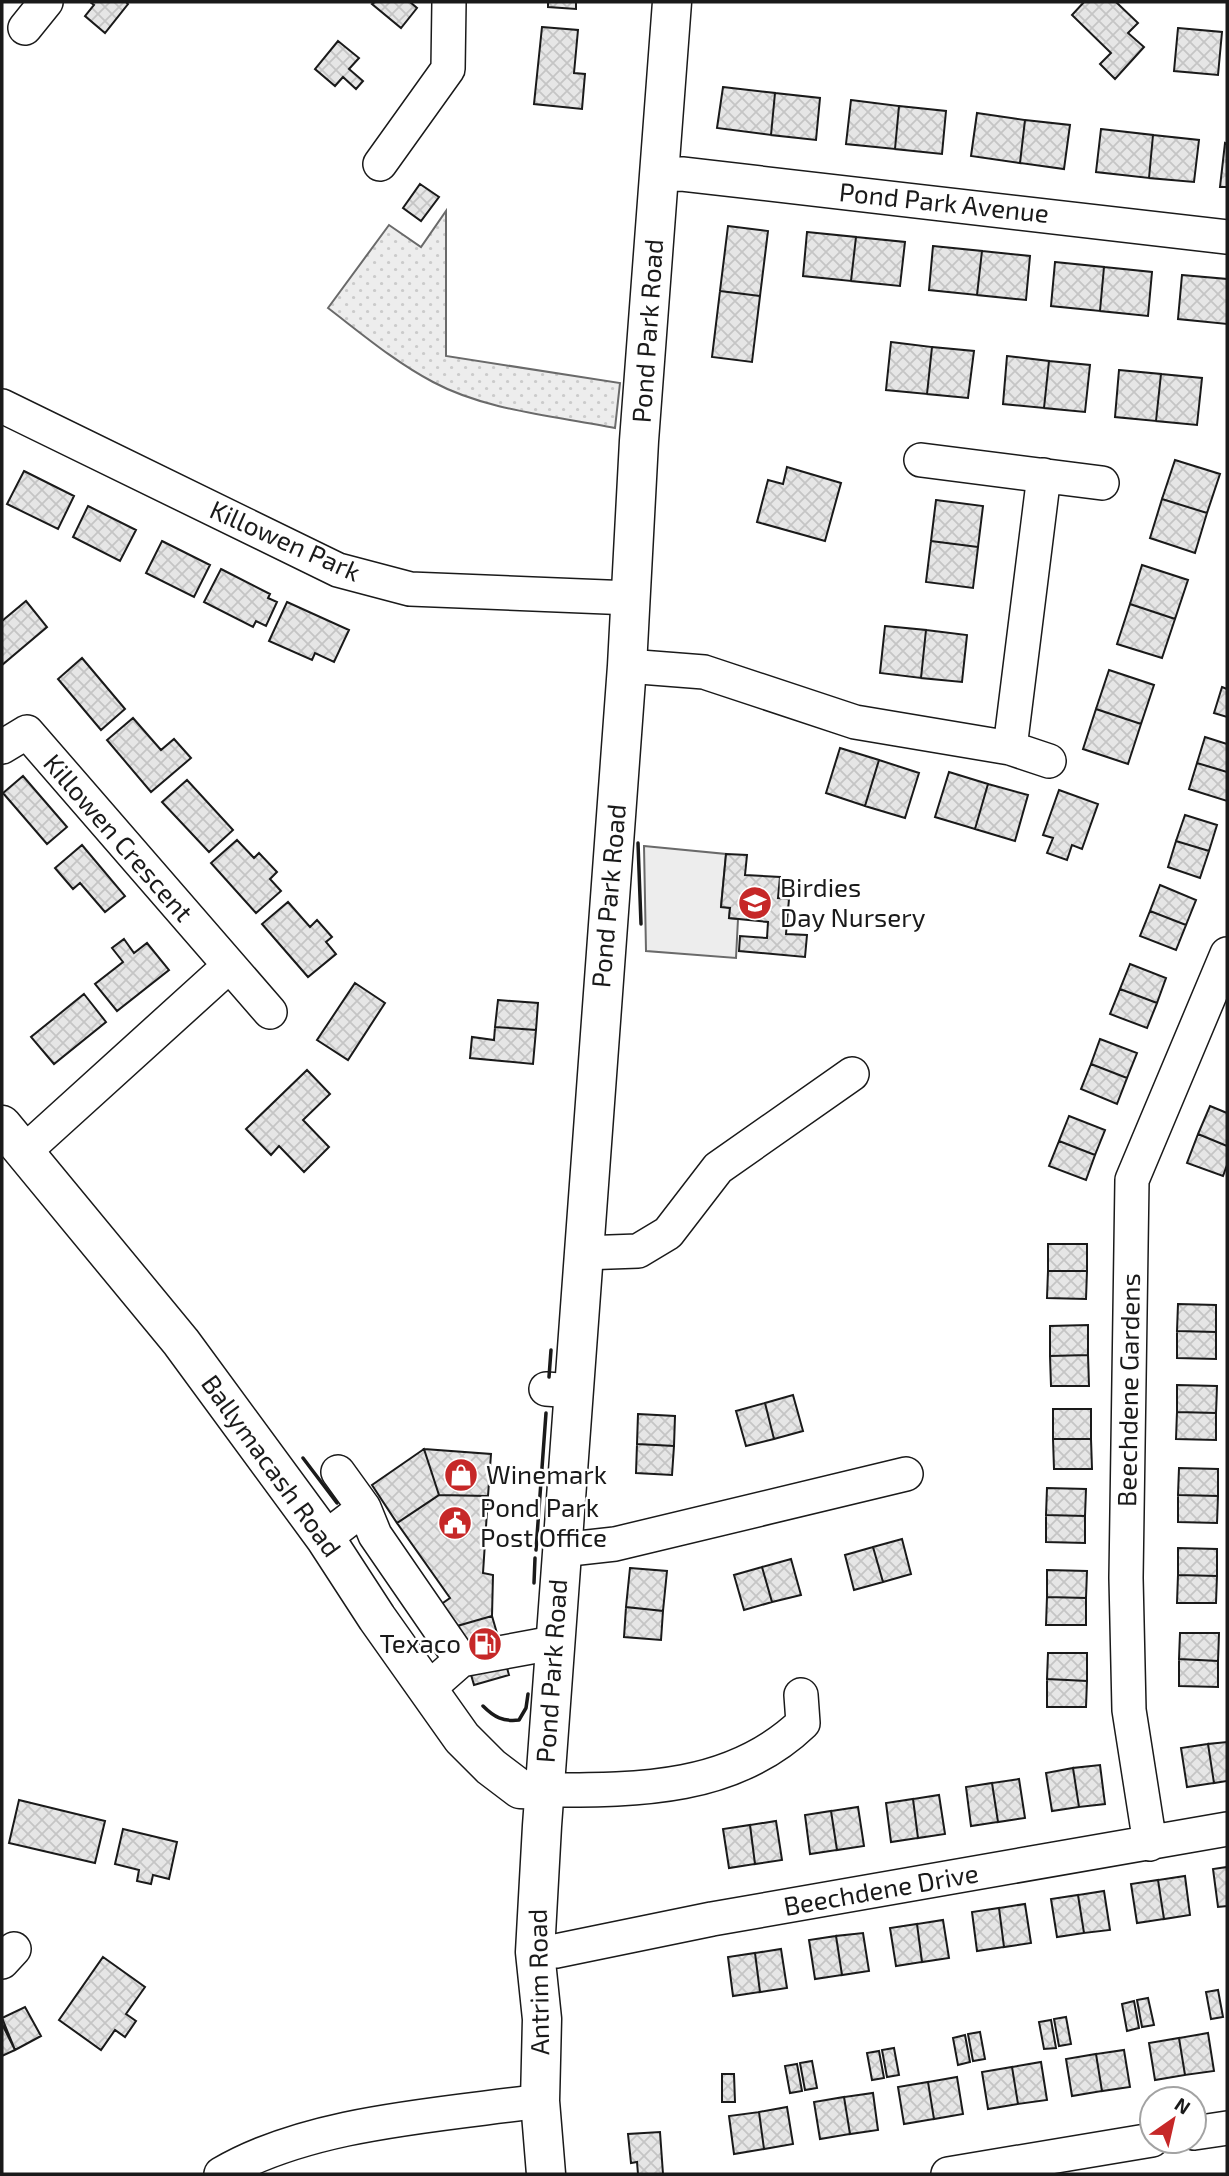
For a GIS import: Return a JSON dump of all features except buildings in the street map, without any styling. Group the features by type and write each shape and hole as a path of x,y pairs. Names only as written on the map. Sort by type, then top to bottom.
{"main road":[{"name":"Pond Park Road","path":"544,1790 561,1550 559,1390 582,1253 627,666 639,441 673,2"},
{"name":"Ballymacash Road","path":"14,1138 180,1342 325,1538 462,1738 491,1767 520,1789 544,1790"},
{"name":"Antrim Road","path":"544,1790 535,1952 541,2020 540,2101 546,2174"}],"street":[{"path":"25,28 46,2"},
{"path":"380,164 448,69 449,2"},
{"name":"Pond Park Avenue","path":"660,175 682,174 1227,237"},
{"name":"Killowen Park","path":"2,406 338,570 410,589 631,598"},
{"path":"922,460 1102,483"},
{"path":"1010,748 1044,475"},
{"path":"627,666 704,671 855,722 1010,748 1049,761"},
{"name":"Killowen Crescent","path":"2,747 27,732 270,1013"},
{"name":"Beechdene Gardens","path":"1150,1844 1129,1710 1126,1578 1132,1180 1227,954"},
{"path":"14,1138 229,966"},
{"path":"582,1253 638,1251 668,1233 718,1168 852,1074"},
{"path":"338,1472 365,1508 374,1535 461,1660"},
{"path":"561,1550 615,1544 906,1474"},
{"path":"325,1538 365,1508"},
{"path":"428,1689 461,1660 553,1643"},
{"path":"544,1790 662,1788 736,1766 779,1746 803,1723 802,1695"},
{"name":"Beechdene Drive","path":"535,1952 556,1951 712,1919 1227,1829"},
{"path":"221,2174 245,2160 351,2128 540,2101"},
{"path":"1208,2131 1227,2128"},
{"path":"947,2174 1138,2142"}],"shaded area":[{"path":"446,211 446,356 620,383 615,428 499,406 454,392 405,366 328,308 389,225 421,247"},
{"name":"Birdies Day Nursery","path":"644,846 726,854 721,906 730,908 729,918 738,919 736,958 646,951"}],"wall":[{"path":"638,843 641,924"},
{"path":"549,1377 551,1350"},
{"path":"536,1550 546,1413"},
{"path":"303,1458 337,1503"},
{"path":"534,1583 535,1558"},
{"path":"483,1706 499,1718 519,1720 526,1708 528,1694"}],"place":[{"name":"Birdies Day Nursery","path":"755,903"},
{"name":"Winemark","path":"461,1475"},
{"name":"Pond Park Post Office","path":"455,1523"},
{"name":"Texaco","path":"485,1644"}]}
